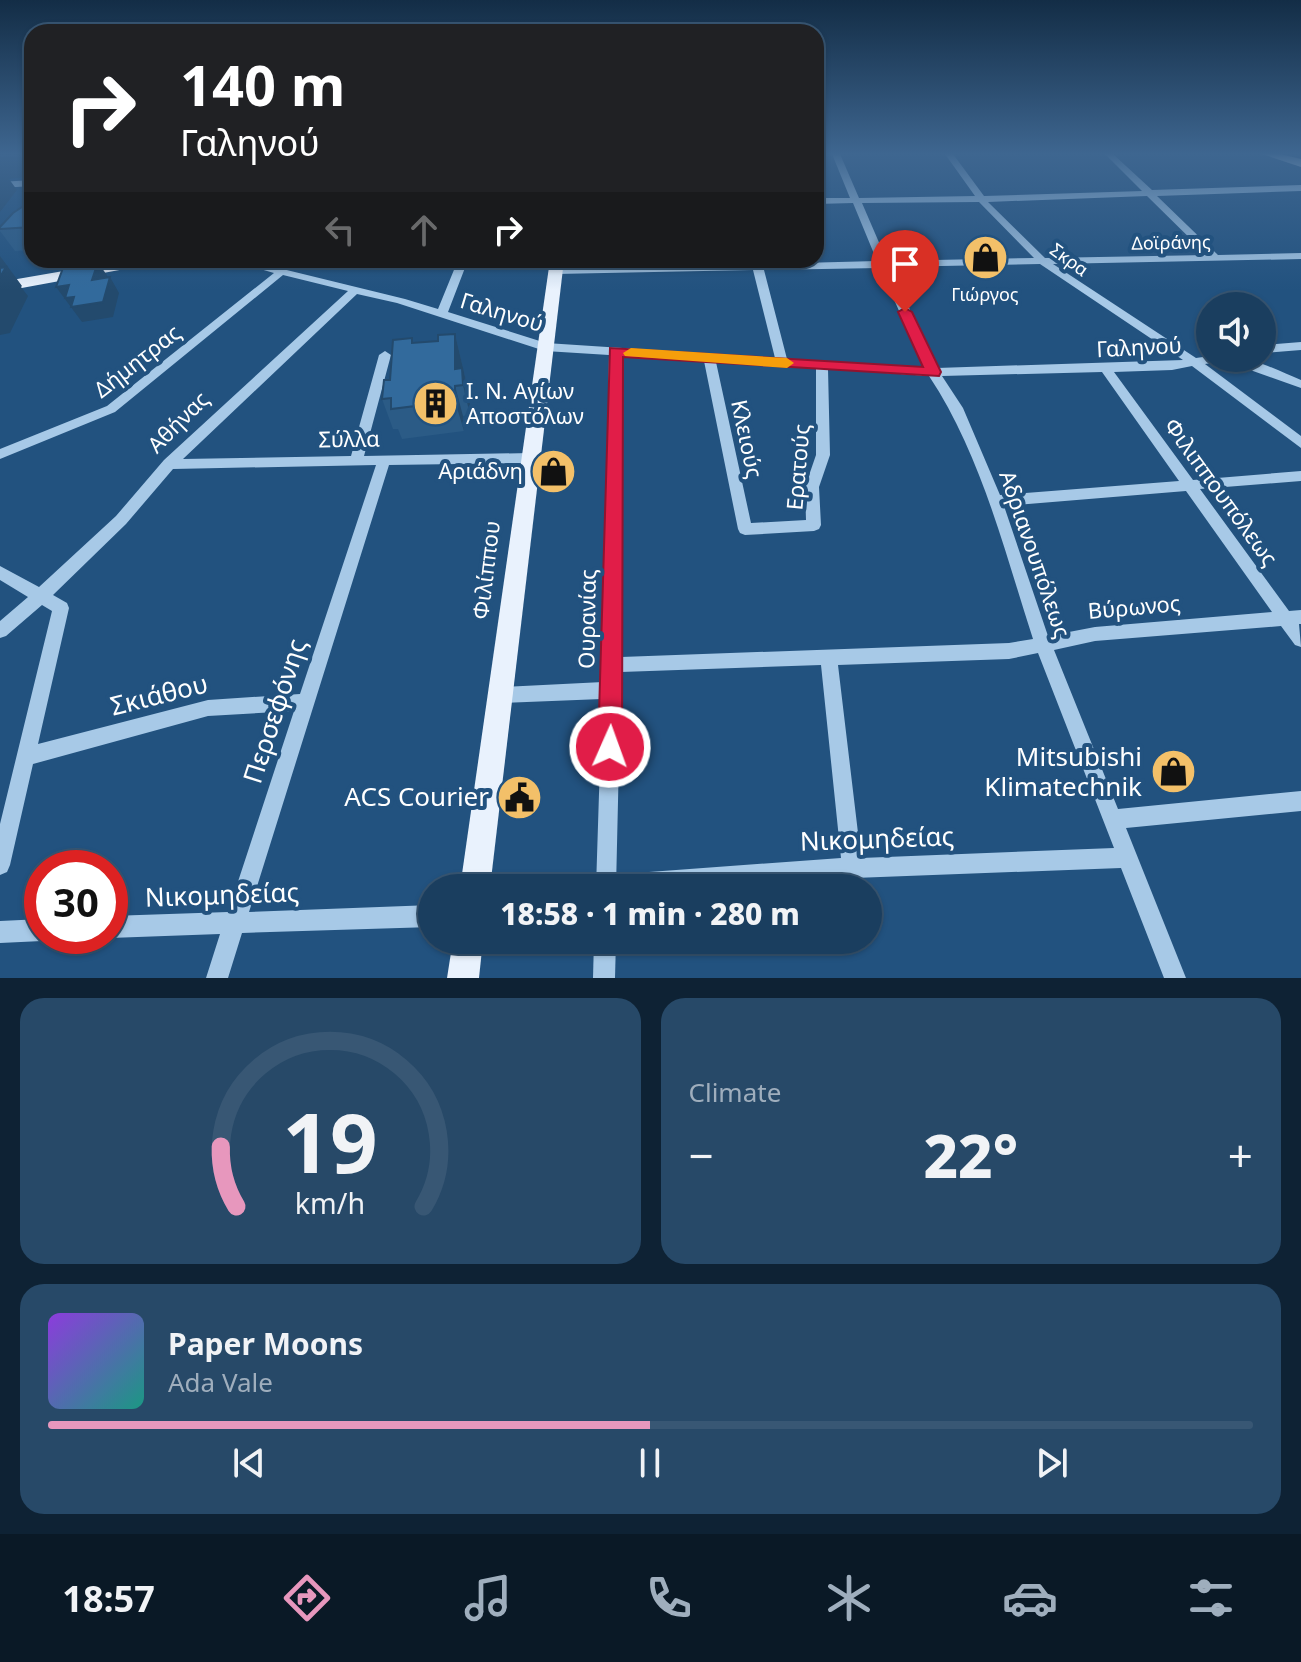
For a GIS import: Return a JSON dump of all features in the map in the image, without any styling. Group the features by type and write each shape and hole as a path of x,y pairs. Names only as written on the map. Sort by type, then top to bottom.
{"main road":[{"path":"0,287 107,268"},
{"name":"Φιλίππου","path":"477,874 556,268"},
{"path":"463,978 466,954"}],"street":[{"path":"824,201 942,200"},
{"name":"Σκρα","path":"983,200 1043,262 1196,363"},
{"path":"1156,200 1216,258"},
{"name":"Αδριανουπόλεως","path":"857,201 933,372 957,408 995,501 1043,644 1175,978"},
{"name":"Δοϊράνης","path":"824,265 1301,256"},
{"name":"Γαληνού","path":"271,268 442,314 545,347 933,372 1196,364"},
{"path":"442,314 460,268"},
{"path":"758,268 782,362"},
{"name":"Δήμητρας","path":"0,454 111,409 281,272"},
{"name":"Αθήνας","path":"0,631 42,596 121,520 169,464 355,290"},
{"path":"1276,348 1301,346"},
{"name":"Ουρανίας","path":"606,874 615,352"},
{"path":"356,461 385,355"},
{"name":"Κλειούς","path":"709,358 745,529 814,525"},
{"name":"Ερατούς","path":"814,525 812,487 823,455 822,365"},
{"name":"Φιλιππουπόλεως","path":"1106,369 1189,485 1293,617 1301,640"},
{"name":"Σκρα","path":"1208,372 1301,443"},
{"path":"1268,372 1301,384"},
{"name":"Σύλλα","path":"169,464 530,458"},
{"name":"Περσεφόνης","path":"217,978 384,461"},
{"path":"995,501 1301,476"},
{"path":"0,572 61,608 0,865"},
{"name":"Βύρωνος","path":"612,665 1009,651 1095,634 1293,617"},
{"path":"829,658 852,868"},
{"path":"501,695 611,690"},
{"name":"Σκιάθου","path":"27,756 208,708 305,702"},
{"path":"1111,820 1301,801"},
{"name":"Νικομηδείας","path":"765,874 1126,858"},
{"name":"Νικομηδείας","path":"128,926 418,916"},
{"path":"0,932 24,931"},
{"path":"604,978 605,954"}],"building":[{"path":"22,207 24,228 0,229 13,213"},
{"path":"63,268 96,268 92,280 110,277 103,302 71,307 74,297 65,298 69,285 56,287"},
{"path":"455,334 455,369 462,368 463,385 455,386 455,401 391,409 391,398 382,399 384,380 390,380 393,340 412,338 412,343 438,341 438,335"}],"slow traffic":[{"path":"631,353 787,363"}],"place":[{"name":"Γιώργος","path":"985,257"},
{"name":"Ι. Ν. Αγίων Αποστόλων","path":"435,404"},
{"name":"Αριάδνη","path":"554,471"},
{"name":"Mitsubishi Klimatechnik","path":"1173,772"},
{"name":"ACS Courier","path":"520,797"}],"route":[{"path":"610,747 615,352 933,372 905,312"}]}
